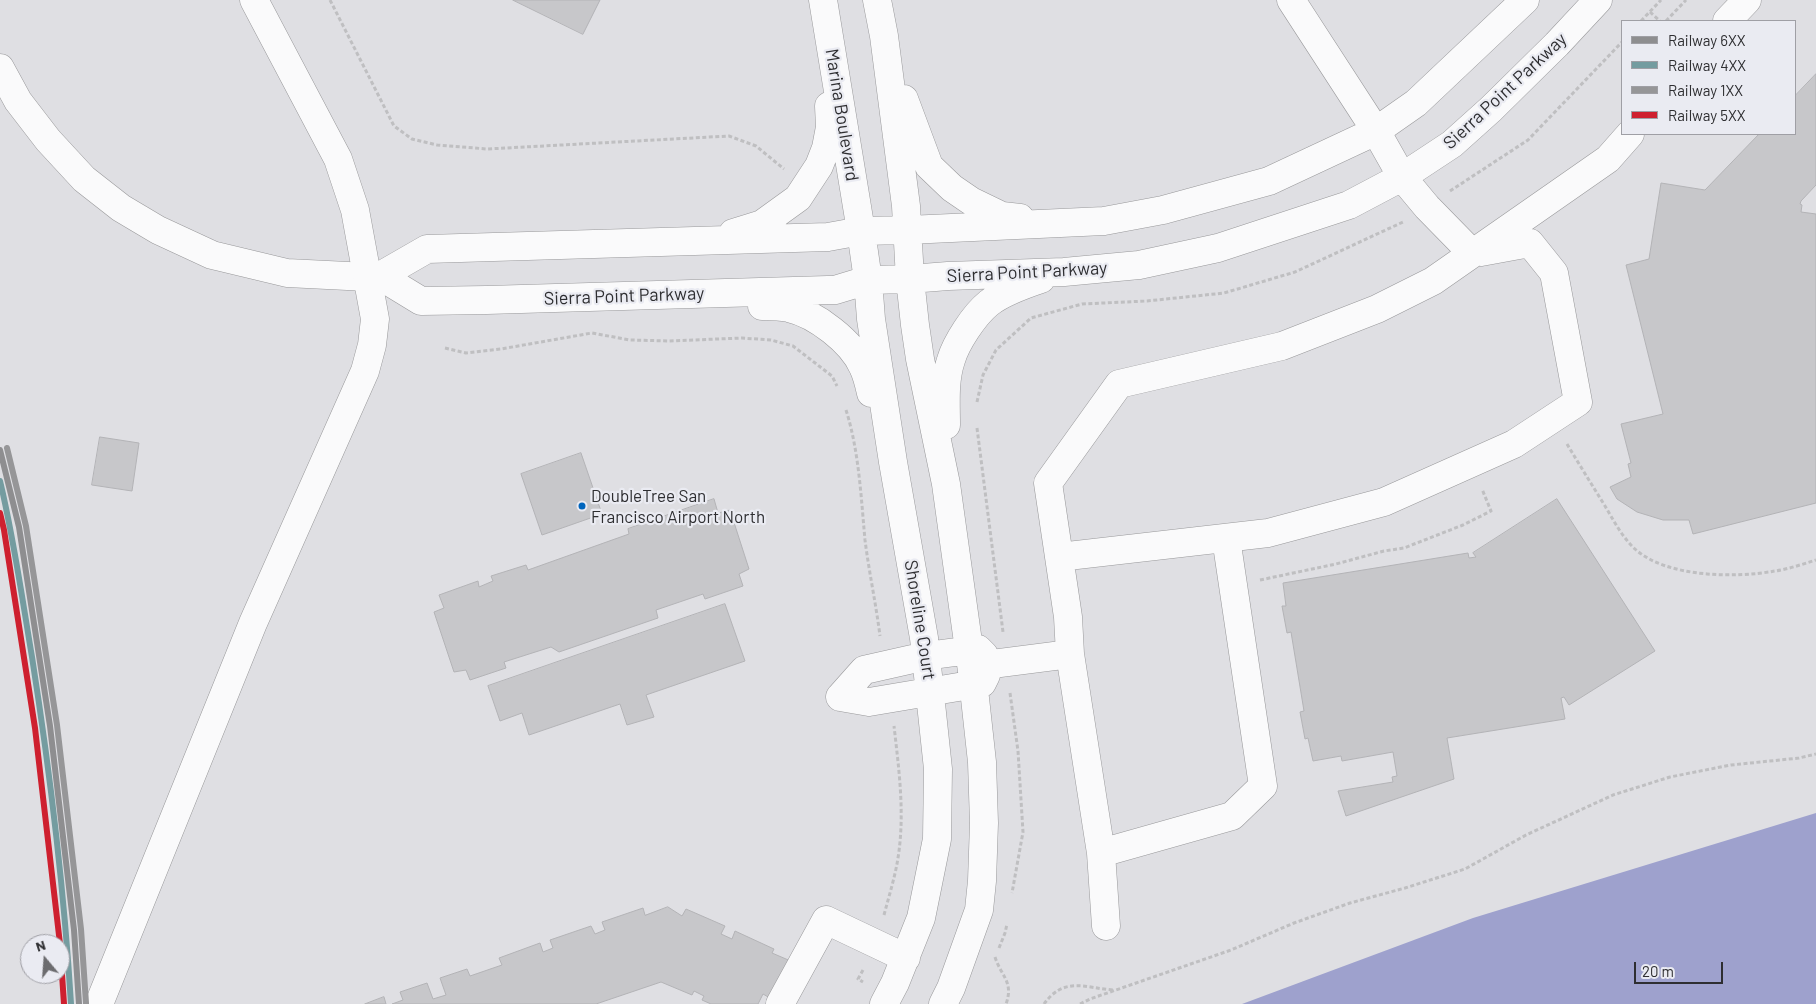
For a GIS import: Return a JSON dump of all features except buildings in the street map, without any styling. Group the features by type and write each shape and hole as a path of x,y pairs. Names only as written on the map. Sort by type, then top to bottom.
{"main road":[{"path":"99,1004 253,623 365,371 372,345 375,319 374,277 338,159 254,0"},
{"path":"705,241 762,224 798,198 820,166 830,127 823,0"},
{"name":"Marina Boulevard","path":"823,0 861,231"},
{"path":"877,0 884,36 908,230 910,279 920,359 946,484 974,684 982,762 984,824 979,910 954,980 943,1004"},
{"path":"1291,0 1376,131 1402,177 1426,207 1472,254"},
{"path":"374,277 427,249 828,237 861,231 1104,221 1163,210 1270,181 1376,131 1416,103 1525,0"},
{"name":"Sierra Point Parkway","path":"0,68 23,107 48,140 84,179 121,208 212,255 287,273 374,277 421,301 835,290 868,280 1064,272 1139,265 1218,248 1349,206 1402,177 1452,144 1491,109 1557,44 1598,0"},
{"path":"1728,20 1747,0"},
{"path":"884,36 929,166 952,188 971,201 1002,216 1035,220 1104,221"},
{"path":"1106,926 1101,853 1070,654 1068,617 1048,483 1119,384 1282,346 1377,309 1433,281 1608,159 1629,135"},
{"name":"Shoreline Court","path":"861,231 871,319 926,656 938,769 937,839 921,918 906,958 884,1004"},
{"path":"1059,557 1268,533 1384,502 1514,444 1578,402 1554,273 1530,243 1472,254"},
{"path":"946,484 946,388 951,360 963,333 989,303 1017,287 1064,272"},
{"path":"616,297 640,304 691,302 788,307 820,321 849,345 863,366 893,462"},
{"path":"1101,853 1232,816 1263,786 1226,538"},
{"path":"978,649 992,664 982,683 869,702 840,697 864,670 926,656 978,649"},
{"path":"992,664 1070,654"},
{"path":"780,1004 826,920 906,958"}],"path":[{"path":"330,0 394,126 412,139 437,145 487,149 728,136 756,146 786,171"},
{"path":"1642,20 1661,0"},
{"path":"1667,20 1686,0"},
{"path":"1650,12 1659,20"},
{"path":"445,348 466,353 592,333 630,340 669,341 742,338 770,340 794,346 832,376 840,391"},
{"path":"845,408 850,424 856,462 881,639"},
{"path":"1566,442 1622,534 1634,549 1647,558 1665,566 1710,574 1744,574 1789,569 1816,560"},
{"path":"1232,584 1306,571 1384,551 1404,548 1491,511 1480,486"},
{"path":"883,918 898,859 901,822 900,782 894,721"},
{"path":"1080,1004 1231,950 1294,923 1350,903 1465,869 1526,835 1613,795 1670,777 1722,767 1799,758 1816,754"},
{"path":"995,957 999,970 1008,981 1009,994 1006,1004"},
{"path":"858,980 865,965"},
{"path":"1044,1004 1063,986 1077,985 1116,990"}],"water":[{"path":"1816,813 1816,1004 1242,1004 1473,918"}],"rail line":[{"name":"1XX","path":"7,448 26,526 57,725 81,929 86,1003"},
{"name":"6XX","path":"0,450 19,527 50,726 74,930 79,1004"},
{"name":"4XX","path":"0,481 18,569 45,743 56,830 71,1004"},
{"name":"5XX","path":"0,513 35,728 59,934"},
{"name":"5XX","path":"63,984 64,1004"}],"place":[{"name":"DoubleTree San Francisco Airport North","path":"582,506"}]}
